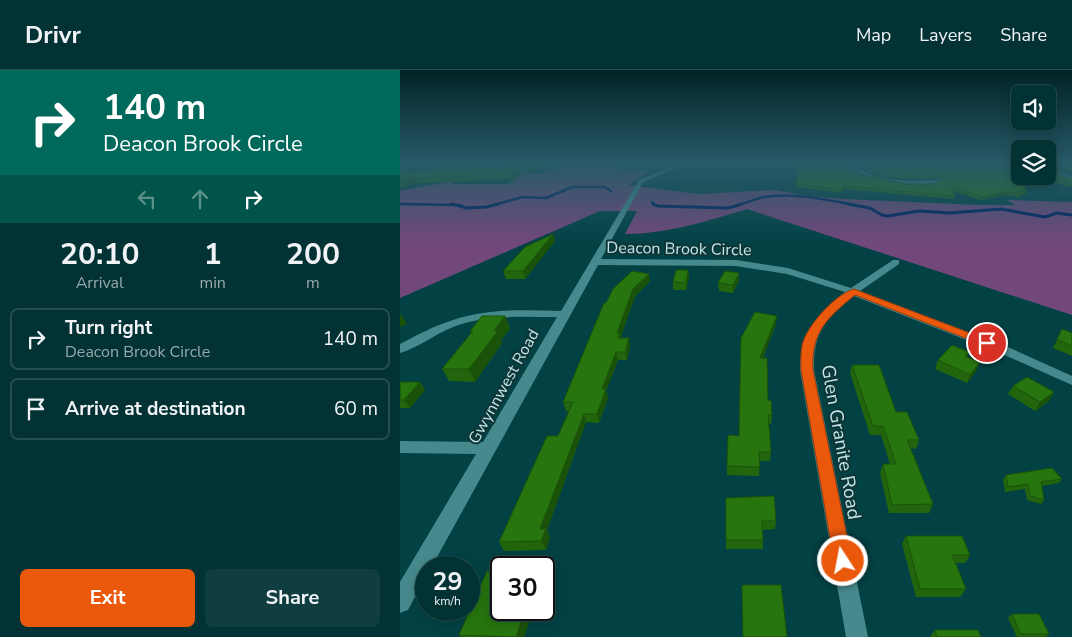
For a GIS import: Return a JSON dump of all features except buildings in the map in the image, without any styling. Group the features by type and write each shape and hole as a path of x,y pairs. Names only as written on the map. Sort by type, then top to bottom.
{"street":[{"name":"Gwynnwest Road","path":"400,602 636,190"},
{"name":"Deacon Brook Circle","path":"594,262 736,263 788,271 854,292 1004,350 1072,381"},
{"name":"Glen Granite Road","path":"857,637 807,370 806,354 810,339 818,324 829,311 896,262"},
{"path":"400,349 433,332 468,319 515,314 564,314"},
{"path":"400,447 489,448"}],"shaded area":[{"path":"671,190 699,194 778,190 808,196 844,199 979,205 1015,205 1007,200 1072,202 1072,315 747,209 671,229 625,234 637,211 600,211 400,298 400,191"}],"waterway":[{"path":"493,205 523,197 546,198 564,190"},
{"path":"738,205 764,197 785,195 855,205"},
{"path":"400,204 455,205"},
{"path":"455,205 467,208 498,204"},
{"path":"653,204 658,206 728,208 742,204"},
{"path":"848,204 870,208 882,215 888,216 919,211 950,213 1001,209 1045,217 1057,213 1072,215"},
{"path":"455,205 461,205"}],"route":[{"path":"843,561 807,370 806,354 810,339 818,324 829,311 854,292 987,343"}]}
